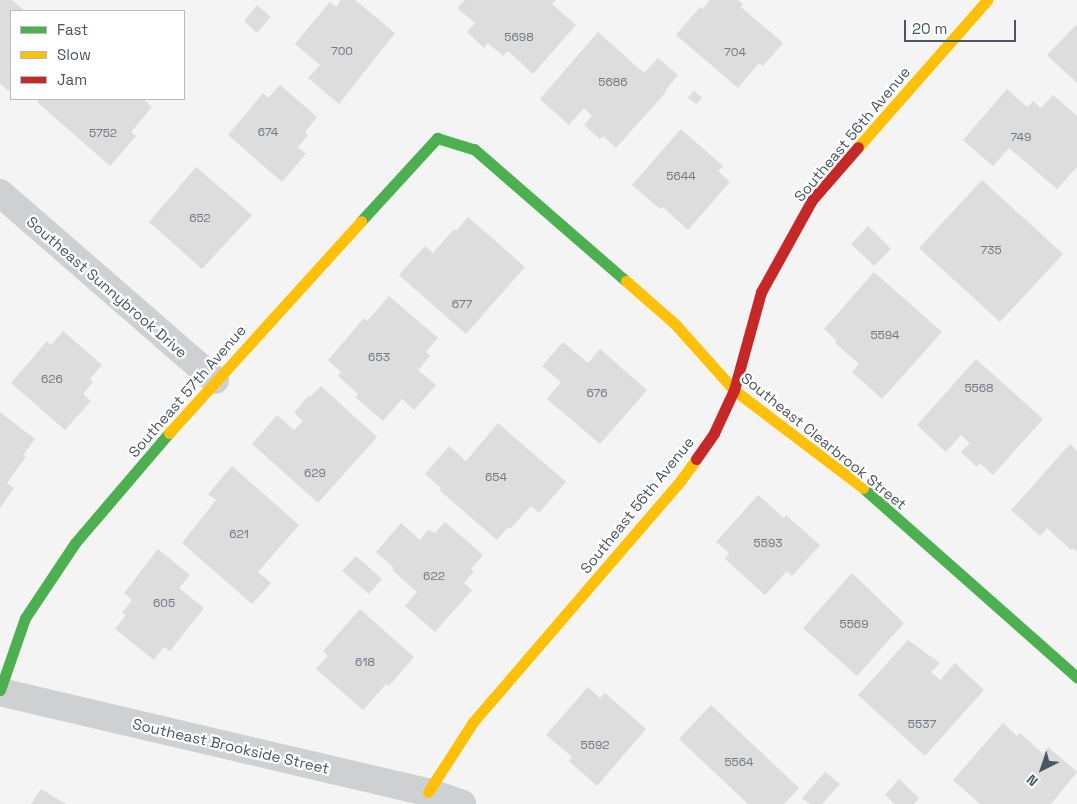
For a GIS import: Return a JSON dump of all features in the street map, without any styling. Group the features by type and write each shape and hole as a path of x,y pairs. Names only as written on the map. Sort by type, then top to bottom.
{"street":[{"name":"Southeast 56th Avenue","path":"428,792 473,722 681,480 714,433 734,390 761,292 812,200 987,0"},
{"name":"Southeast Clearbrook Street","path":"437,138 474,150 675,324 734,390 860,486 1077,677"},
{"name":"Southeast 57th Avenue","path":"0,691 25,618 75,543 215,380 437,138"},
{"name":"Southeast Sunnybrook Drive","path":"0,193 215,380"},
{"name":"Southeast Brookside Street","path":"0,691 428,792 462,804"}],"building":[{"path":"0,0 12,0 24,10 10,10 10,89 8,91 0,83"},
{"path":"341,0 355,0 395,33 339,104 308,78 320,65 295,44 330,2 336,7"},
{"path":"465,0 555,0 552,4 576,25 533,74 508,51 503,56 488,43 484,48 467,32 475,23 457,8"},
{"path":"710,0 738,0 743,4 741,7 783,43 763,66 759,63 738,88 676,35 700,7 703,9"},
{"path":"257,5 271,17 257,33 244,21"},
{"path":"1077,24 1077,83 1047,55"},
{"path":"598,32 644,73 658,58 678,75 666,92 616,148 603,136 600,139 584,125 592,116 584,108 569,125 540,99"},
{"path":"280,85 317,117 305,132 308,135 298,147 306,154 282,182 228,135 263,93 268,98"},
{"path":"1007,89 1027,107 1033,101 1041,108 1053,95 1077,116 1077,167 1057,189 1009,148 993,166 963,140"},
{"path":"694,91 702,98 696,104 688,98"},
{"path":"38,100 144,100 152,107 131,132 136,136 110,166 37,102"},
{"path":"681,129 723,166 718,171 730,182 688,230 663,207 660,209 632,185"},
{"path":"196,167 252,215 202,269 149,222"},
{"path":"982,180 1063,254 1000,322 919,248"},
{"path":"468,217 525,267 466,334 399,275 425,246 433,253 454,229 456,231"},
{"path":"868,226 891,249 874,266 851,244"},
{"path":"874,272 942,332 882,399 852,372 859,364 835,343 837,341 824,329"},
{"path":"389,296 438,338 426,352 430,356 418,370 436,385 414,410 402,399 383,421 355,397 358,394 338,376 341,372 328,360 364,318 367,321"},
{"path":"63,331 102,365 90,379 93,382 83,394 91,401 65,430 11,383 47,341 51,345"},
{"path":"563,342 588,363 600,349 647,390 600,444 547,399 561,382 542,366"},
{"path":"976,359 1043,419 993,475 980,463 977,467 961,452 970,443 961,435 946,452 917,425"},
{"path":"321,386 377,437 318,503 252,444 277,415 294,430 303,421 294,413 308,396 310,397"},
{"path":"0,412 35,439 23,455 26,457 7,483 14,488 0,508"},
{"path":"498,423 566,482 539,513 531,506 497,540 439,490 441,488 425,474 449,446 466,461"},
{"path":"1070,444 1077,451 1077,552 1073,548 1071,550 1047,528 1040,536 1011,510"},
{"path":"232,466 299,525 258,572 271,583 252,604 182,543 216,500 208,494"},
{"path":"758,495 784,518 786,515 820,545 792,576 787,571 765,595 725,559 729,553 716,542"},
{"path":"445,522 483,555 471,569 474,571 464,583 472,590 435,632 405,606 417,592 392,570 394,568 376,552 401,523 420,540 428,530 435,533"},
{"path":"158,549 190,575 179,588 204,608 170,651 164,647 154,660 115,629 126,615 122,613 132,600 124,593"},
{"path":"356,556 382,579 369,594 342,571"},
{"path":"852,573 904,623 857,676 803,628"},
{"path":"360,609 414,657 389,686 386,684 363,710 316,669 328,656 323,651"},
{"path":"908,640 940,663 931,672 940,680 955,663 984,690 925,756 858,695"},
{"path":"588,687 600,698 605,693 646,729 597,786 569,761 572,757 546,735"},
{"path":"711,705 799,788 784,804 748,804 679,739"},
{"path":"1003,723 1017,736 1020,733 1043,754 1048,747 1077,772 1051,804 980,804 953,780"},
{"path":"825,772 840,784 822,804 810,804 802,798"},
{"path":"899,779 919,798 914,804 895,804 885,795"},
{"path":"41,789 66,804 31,804"}],"traffic: fast":[{"path":"361,221 437,138 474,149 626,281"},
{"path":"0,690 25,618 75,543 169,433"},
{"path":"863,488 1077,677"}],"traffic: slow":[{"path":"858,147 987,0"},
{"path":"169,433 361,221"},
{"path":"626,281 675,324 734,390 863,488"},
{"path":"428,792 473,722 681,480 696,459"}],"traffic: jam":[{"path":"696,459 714,433 734,390 761,292 812,200 858,147"}]}
